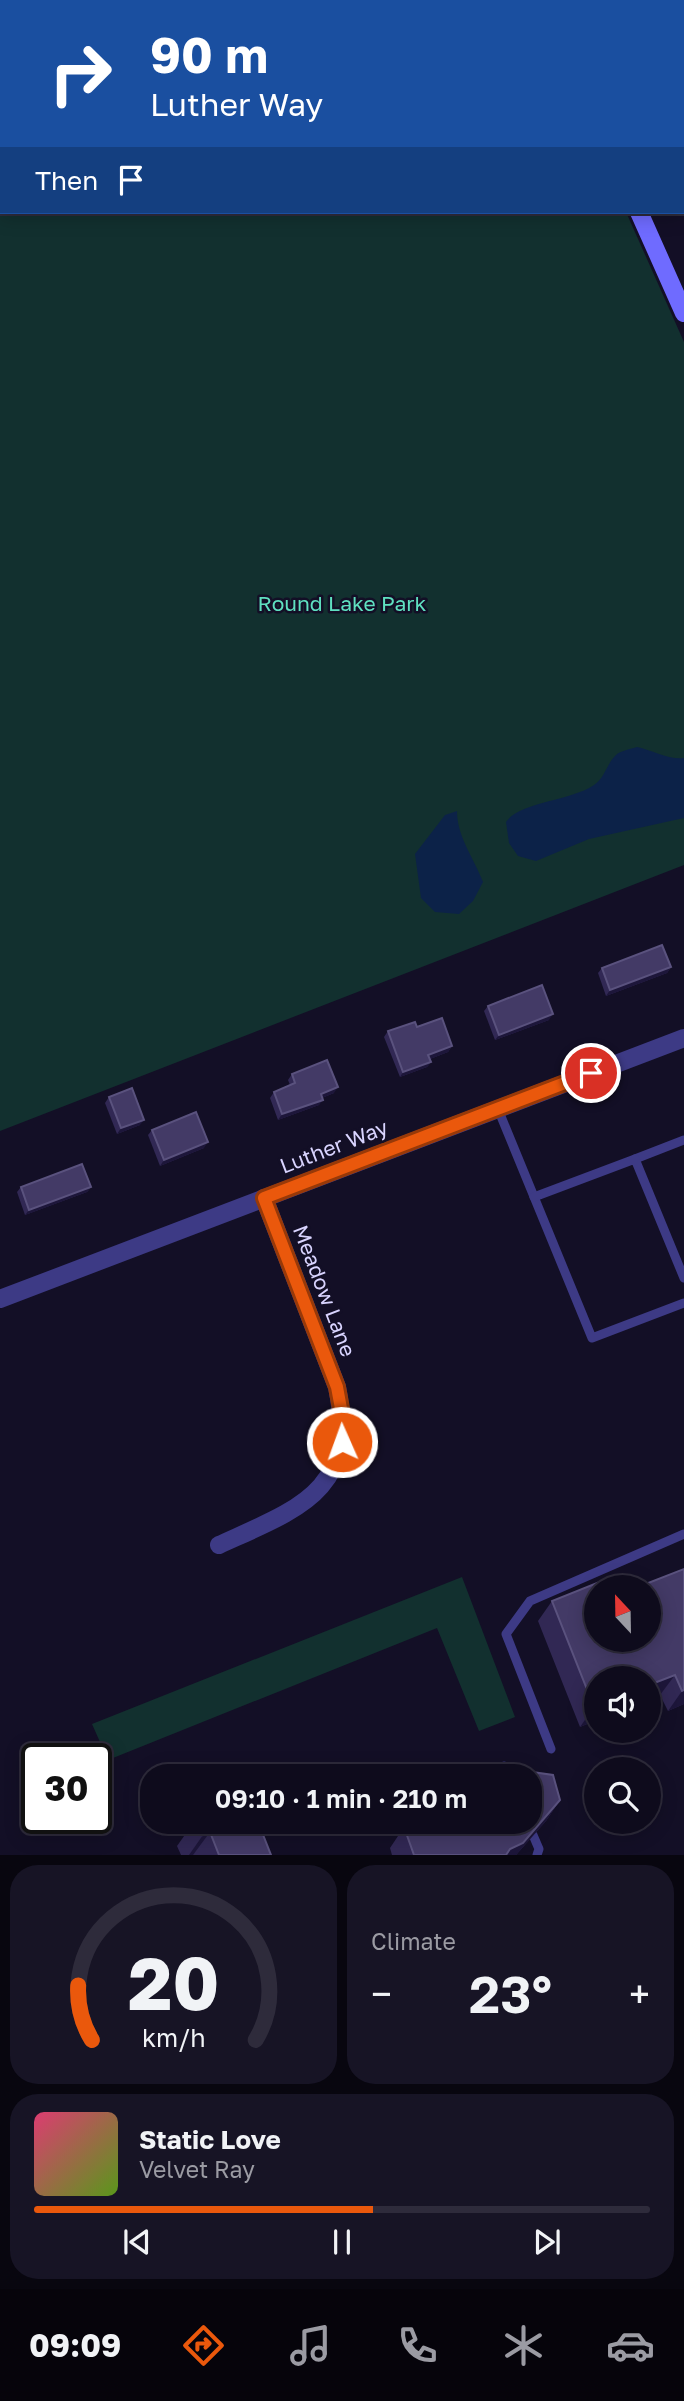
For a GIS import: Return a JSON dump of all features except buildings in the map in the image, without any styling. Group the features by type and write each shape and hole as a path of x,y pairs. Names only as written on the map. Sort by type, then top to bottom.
{"main road":[{"path":"640,214 684,313"}],"street":[{"name":"Luther Way","path":"0,1299 684,1038"},
{"name":"Meadow Lane","path":"219,1545 298,1509 318,1490 332,1468 342,1442 342,1414 337,1387 264,1198"}],"lane":[{"path":"498,1109 592,1338 684,1303"},
{"path":"534,1197 684,1140"},
{"path":"635,1158 684,1278"},
{"path":"551,1749 506,1634 530,1601 684,1534"},
{"path":"533,1835 539,1849 537,1855"}],"green space":[{"name":"Round Lake Park","path":"0,214 627,214 684,342 684,865 0,1131"},
{"path":"462,1577 515,1717 479,1731 437,1628 112,1758 112,1743 100,1743 92,1724"}],"water":[{"path":"637,747 666,756 684,758 684,818 589,839 536,861 518,856 509,843 506,822 513,815 594,785 616,755"},
{"path":"457,811 463,839 483,882 473,901 459,914 435,912 421,898 415,854 445,815"}],"route":[{"path":"342,1442 342,1414 337,1387 264,1198 591,1073"}]}
